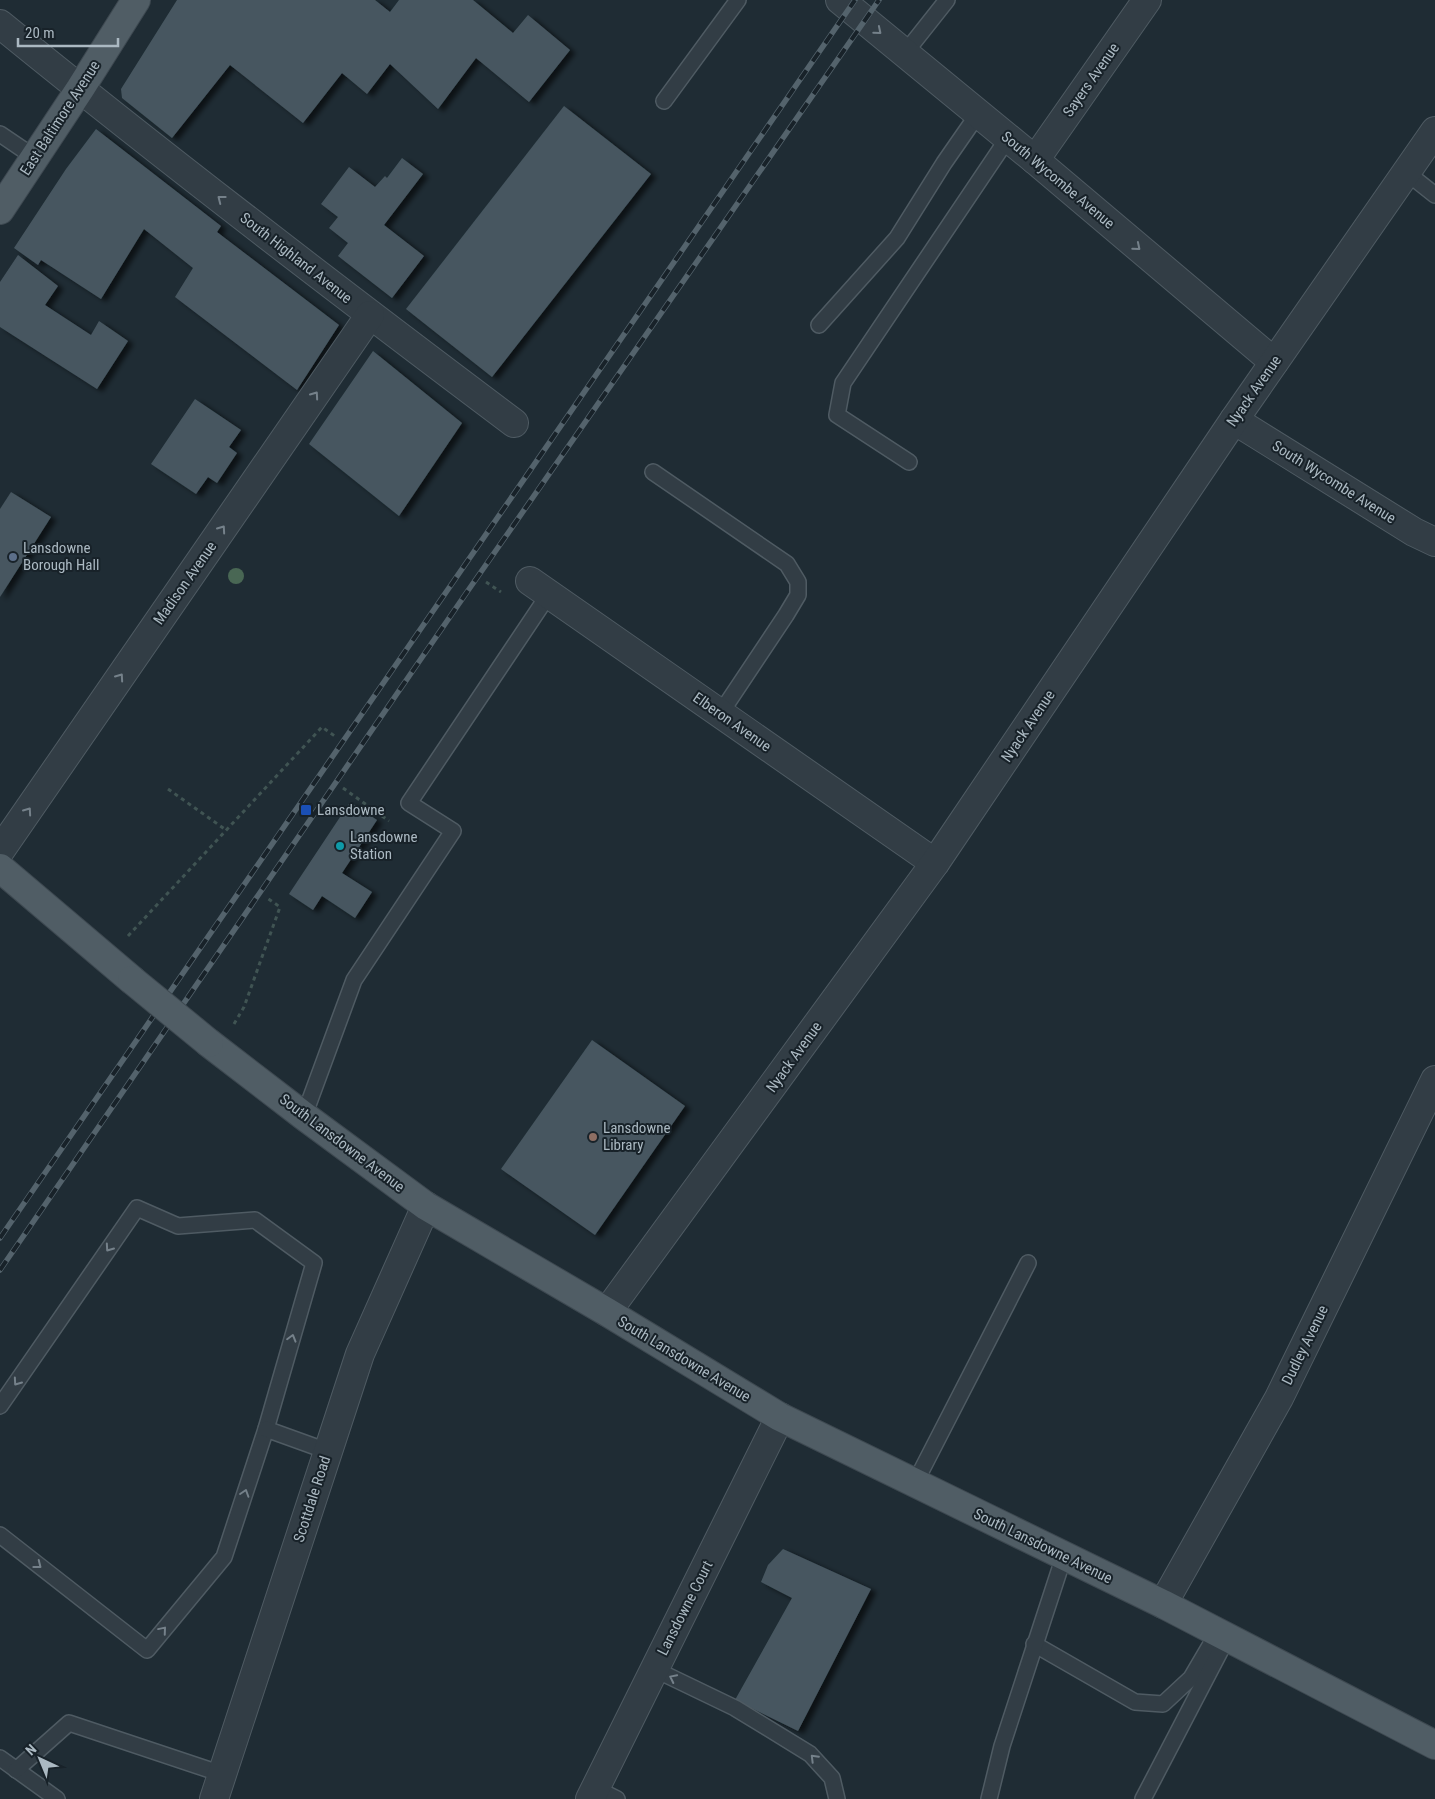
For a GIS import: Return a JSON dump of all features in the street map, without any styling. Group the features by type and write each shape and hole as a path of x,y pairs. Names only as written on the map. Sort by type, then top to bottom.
{"main road":[{"name":"East Baltimore Avenue","path":"0,210 136,0"},
{"name":"South Lansdowne Avenue","path":"0,868 213,1046 426,1206 607,1312 780,1417 1163,1604 1435,1745"}],"street":[{"name":"South Wycombe Avenue","path":"840,0 1035,160 1274,362"},
{"name":"Sayers Avenue","path":"1035,160 1148,0"},
{"name":"South Highland Avenue","path":"0,24 80,89 370,315 514,423"},
{"name":"Nyack Avenue","path":"607,1312 935,863 1234,420 1435,131"},
{"name":"Madison Avenue","path":"0,851 370,315"},
{"name":"South Wycombe Avenue","path":"1234,420 1414,532 1435,542"},
{"name":"Elberon Avenue","path":"539,587 935,863"},
{"name":"Dudley Avenue","path":"1163,1604 1279,1398 1435,1080"},
{"name":"Scottdale Road","path":"218,1787 360,1354 426,1206"},
{"name":"Lansdowne Court","path":"601,1795 654,1669 780,1417"}],"lane":[{"path":"664,101 738,0"},
{"path":"905,54 947,0"},
{"path":"819,325 897,238 944,163 978,114"},
{"path":"0,134 34,156"},
{"path":"909,462 837,415 843,383 1008,138"},
{"path":"1406,172 1435,195"},
{"path":"653,472 787,564 798,582 798,595 720,714"},
{"path":"304,1116 354,980 453,831 410,804 539,587"},
{"path":"0,1406 136,1208 178,1226 255,1220 314,1263 266,1429 224,1557 147,1650 0,1535"},
{"path":"916,1483 1028,1262"},
{"path":"266,1429 327,1451"},
{"path":"989,1799 1002,1746 1064,1556"},
{"path":"1034,1644 1135,1702 1163,1704 1191,1678 1222,1635"},
{"path":"1143,1799 1222,1635"},
{"path":"654,1669 736,1708 810,1754 832,1778 836,1799"},
{"path":"16,1770 69,1723 218,1787"},
{"path":"0,1758 56,1799"}],"path":[{"path":"107,958 322,728 336,737"},
{"path":"168,789 226,830"},
{"path":"213,1046 244,1008 280,908 267,898"}],"building":[{"path":"177,0 375,0 390,12 399,0 473,0 513,33 528,15 570,50 529,102 476,58 438,109 390,64 367,94 342,73 303,123 230,65 172,138 122,98 121,89"},
{"path":"564,106 651,174 492,377 406,309"},
{"path":"96,129 221,226 217,232 339,325 297,390 175,297 193,268 144,229 101,299 41,260 38,265 14,248 66,169"},
{"path":"402,158 423,174 384,225 424,256 392,298 338,256 348,243 329,228 338,217 321,204 349,167 375,187 385,176 387,178"},
{"path":"18,255 58,286 45,305 91,335 99,321 128,341 97,389 0,327 0,282"},
{"path":"373,351 462,423 399,516 309,444"},
{"path":"195,399 241,430 229,447 237,453 217,483 208,477 196,494 151,464"},
{"name":"Lansdowne Borough Hall","path":"11,492 51,517 0,597 0,509"},
{"name":"Lansdowne Station","path":"350,802 377,820 342,873 372,892 355,918 322,896 313,910 289,894"},
{"name":"Lansdowne Library","path":"592,1040 685,1106 595,1235 501,1169"},
{"path":"783,1549 871,1589 798,1731 735,1700 792,1598 761,1582 768,1565"}],"railway":[{"path":"0,1238 855,0"},
{"path":"0,1270 467,592 879,0"}],"place":[{"name":"Lansdowne Borough Hall","path":"13,557"},
{"name":"Lansdowne","path":"306,810"},
{"name":"Lansdowne Station","path":"340,846"},
{"name":"Lansdowne Library","path":"593,1137"}]}
